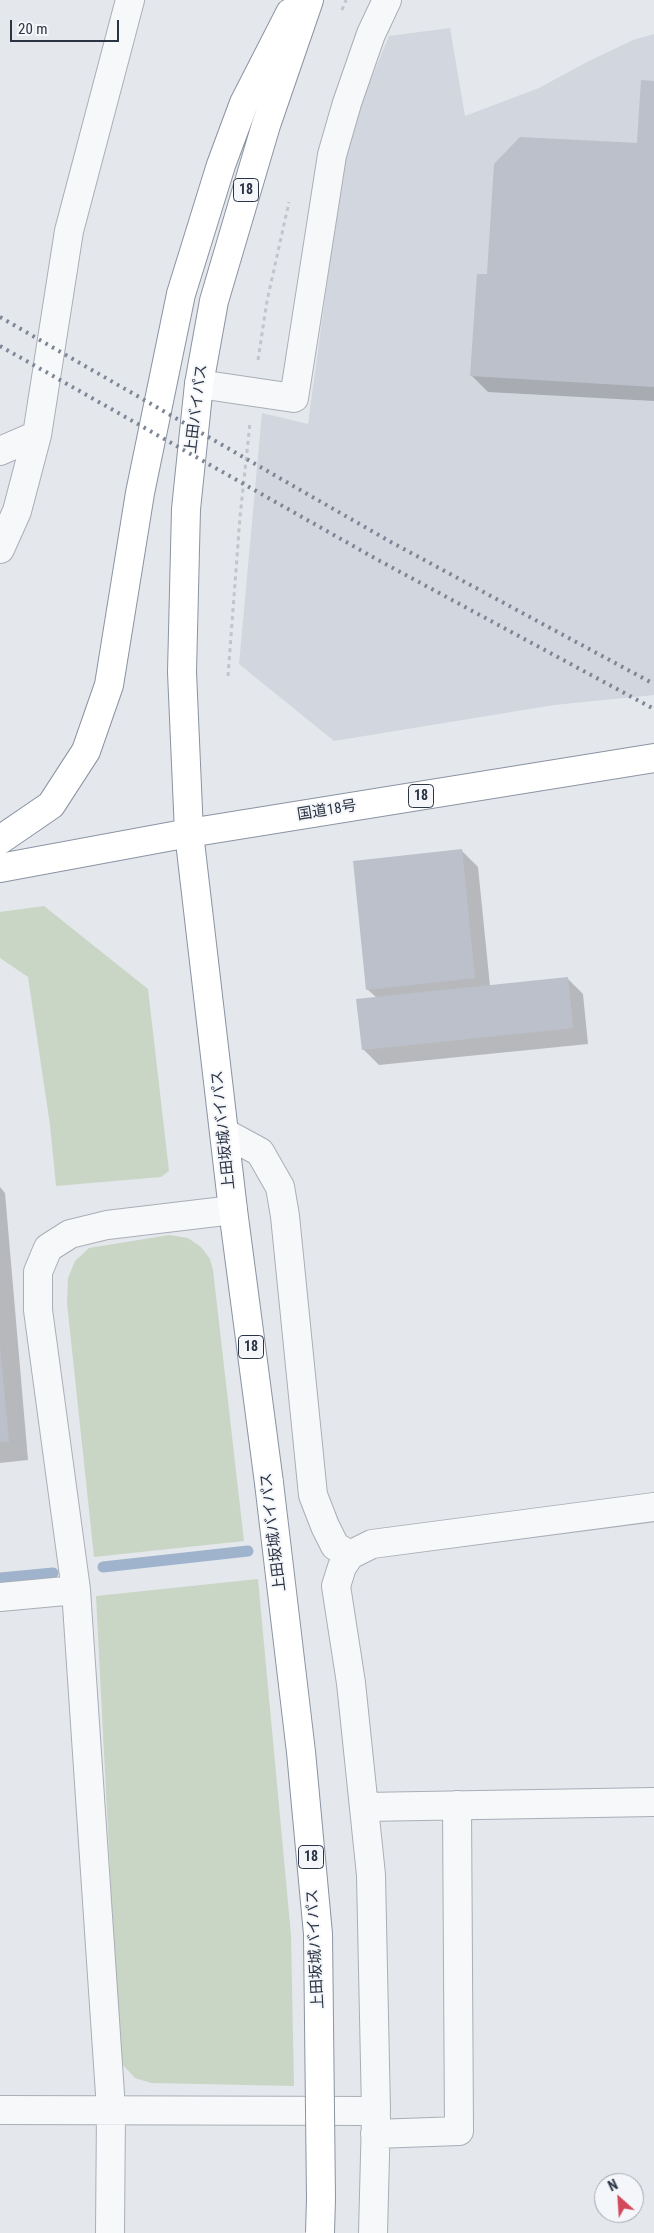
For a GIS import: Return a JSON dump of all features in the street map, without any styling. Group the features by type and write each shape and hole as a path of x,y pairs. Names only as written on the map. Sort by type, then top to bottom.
{"highway":[{"path":"0,840 51,804 86,751 109,685 140,493 181,294 221,165 244,102 296,0"},
{"name":"上田バイパス","path":"189,833 182,672 185,518 199,384 214,301 238,213 309,0"},
{"name":"国道18号","path":"0,868 189,833 654,758"},
{"name":"上田坂城バイパス","path":"189,833 233,1210 269,1483 301,1752 318,1934 322,2199 320,2233"}],"street":[{"path":"0,549 17,511 37,435 69,231 130,0"},
{"path":"199,384 294,398 332,155 346,103 371,34 387,0"},
{"path":"0,451 37,435"},
{"path":"225,1133 260,1152 280,1187 285,1216 313,1494 335,1546 350,1556"},
{"path":"110,2233 111,2109 76,1590 38,1310 38,1272 48,1248 70,1234 107,1225 233,1210"},
{"path":"373,2233 376,2123 371,1874 351,1683 336,1586 342,1566 350,1556 372,1544 654,1507"},
{"path":"0,1596 76,1590"},
{"path":"364,1807 654,1802"},
{"path":"0,2110 111,2109 376,2123 459,2131 457,1805"}],"shaded area":[{"path":"450,28 465,116 539,88 633,40 654,34 654,695 554,705 334,741 239,664 262,413 308,424 344,158 357,113 389,36"}],"green space":[{"path":"44,906 148,989 169,1171 161,1177 56,1186 50,1125 28,977 0,958 0,912"},
{"path":"169,1235 188,1238 201,1247 210,1259 213,1270 244,1541 94,1557 67,1303 68,1278 75,1261 89,1248"},
{"path":"258,1579 291,1935 294,2086 151,2083 135,2078 123,2065 119,2047 96,1596"}],"building":[{"path":"641,80 654,81 654,387 470,376 477,274 487,274 494,164 520,137 637,143"},
{"path":"462,849 475,978 366,990 353,861"},
{"path":"568,977 573,1028 362,1050 356,999"},
{"path":"0,1347 9,1442 0,1442"}],"waterway":[{"path":"103,1567 248,1551"},
{"path":"0,1578 53,1573"}],"railway":[{"path":"0,317 389,541 654,684"},
{"path":"0,346 378,560 654,709"}]}
